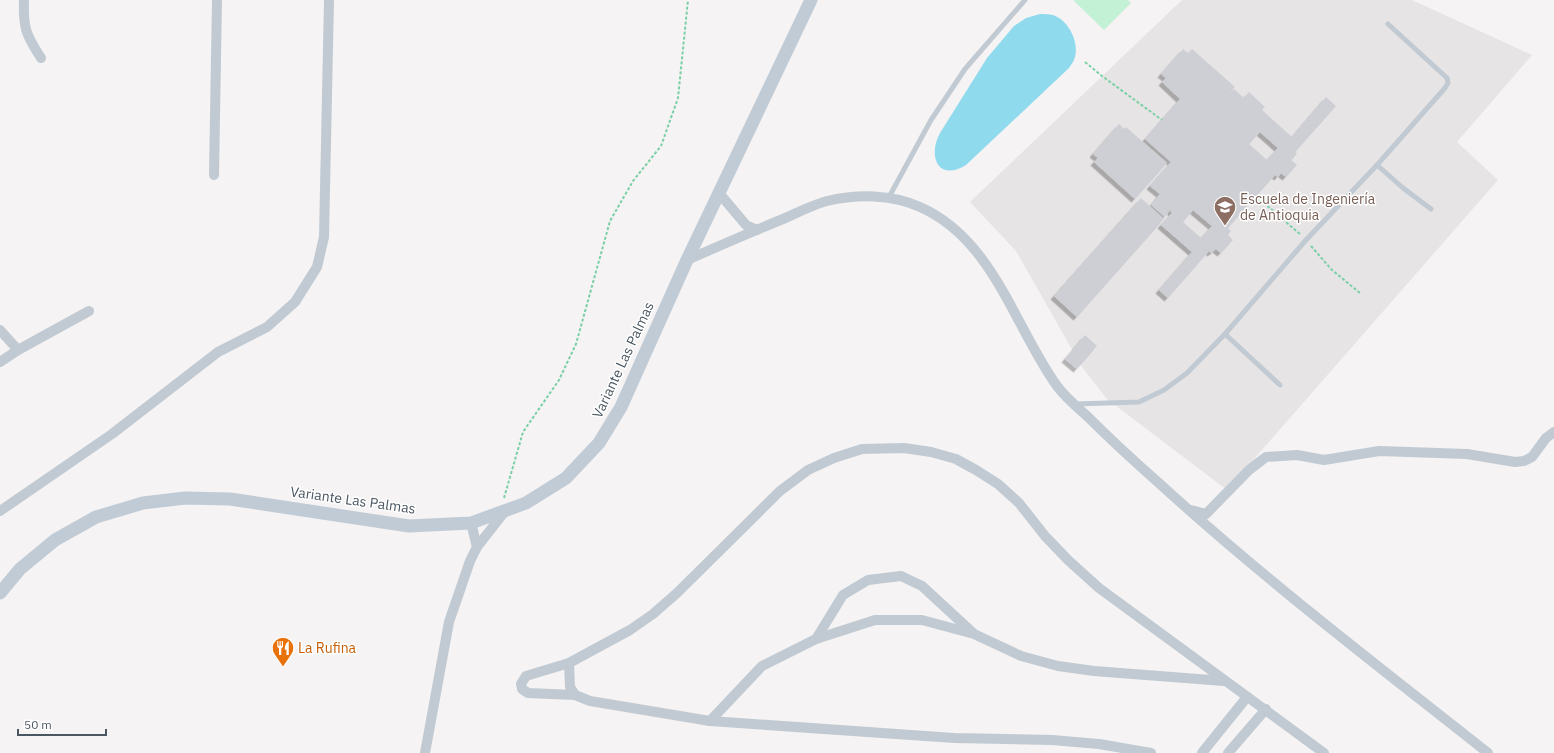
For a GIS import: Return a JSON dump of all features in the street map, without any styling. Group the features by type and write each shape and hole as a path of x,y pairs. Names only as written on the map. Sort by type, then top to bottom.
{"main road":[{"name":"Variante Las Palmas","path":"0,593 20,569 55,540 96,518 143,503 185,498 230,499 409,526 471,523 526,503 566,478 599,443 621,407 687,260 811,0"}],"street":[{"path":"24,0 23,18 28,37 41,58"},
{"path":"214,174 217,0"},
{"path":"0,511 112,434 218,352 267,327 295,302 317,267 324,236 329,0"},
{"path":"719,193 746,225 757,230"},
{"path":"687,260 826,201 854,197 889,197 919,206 946,221 972,245 990,270 1041,361 1059,389 1074,404 1187,509 1262,573 1488,753"},
{"path":"0,362 18,350 89,311"},
{"path":"0,330 18,350"},
{"path":"1187,509 1206,514 1249,470 1266,457 1297,456 1324,460 1378,451 1467,454 1515,462 1524,461 1532,456 1546,438 1554,432"},
{"path":"1152,753 1099,744 1052,740 954,738 710,721 590,702 575,695 528,693 522,689 521,686 522,681 526,676 569,663 630,630 653,614 678,593 780,491 808,470 834,458 862,449 904,448 932,452 956,459 998,484 1019,503 1068,560 1099,588 1324,753"},
{"path":"425,753 449,622 470,561 477,547 503,511"},
{"path":"471,523 477,547"},
{"path":"816,639 843,595 868,580 900,576 922,586 974,634"},
{"path":"710,721 762,666 816,639 875,620 922,620 974,634 1021,656 1058,666 1094,671 1224,681"},
{"path":"569,663 570,687 575,695"},
{"path":"1202,753 1248,697"},
{"path":"1228,753 1266,709"}],"lane":[{"path":"889,197 931,120 965,69 1025,0"},
{"path":"1074,404 1139,402 1164,390 1187,373 1225,334 1306,240 1425,112 1448,83 1447,78 1388,24"},
{"path":"1377,165 1403,188 1431,208"},
{"path":"1225,334 1280,385"}],"path":[{"path":"503,511 523,432 559,380 576,344 610,221 633,181 661,146 678,98 688,0"},
{"path":"1085,62 1162,120"}],"shaded area":[{"name":"Escuela de Ingeniería de Antioquia","path":"1182,0 1412,0 1532,55 1457,142 1498,180 1227,490 1107,399 1082,367 1016,251 970,202"}],"green space":[{"path":"1073,0 1128,0 1131,3 1104,30"}],"water":[{"path":"1040,14 1051,15 1058,18 1068,26 1074,38 1076,51 1072,64 966,165 949,171 942,169 935,158 936,142 940,133 987,58 1014,26 1026,18"}],"building":[{"path":"1183,49 1188,53 1192,49 1235,87 1206,121 1234,89 1244,98 1249,92 1265,107 1262,110 1292,137 1326,97 1336,106 1295,152 1297,154 1291,160 1297,165 1286,177 1281,173 1278,177 1275,175 1228,228 1231,231 1228,235 1233,240 1221,253 1216,249 1211,253 1209,251 1168,298 1159,290 1192,252 1161,225 1172,213 1170,210 1165,217 1151,205 1160,194 1150,186 1171,162 1145,139 1180,99 1162,82 1166,78 1161,74","holes":["1260,132 1278,148 1267,160 1249,144","1193,210 1212,226 1201,238 1183,222"]},
{"path":"1119,124 1124,129 1126,127 1167,163 1135,199 1094,162 1098,158 1093,154"},
{"path":"1141,198 1164,219 1077,317 1054,296"},
{"path":"1085,335 1097,346 1077,369 1065,359"}],"place":[{"name":"Escuela de Ingeniería de Antioquia","path":"1225,226"},
{"name":"La Rufina","path":"283,668"}]}
